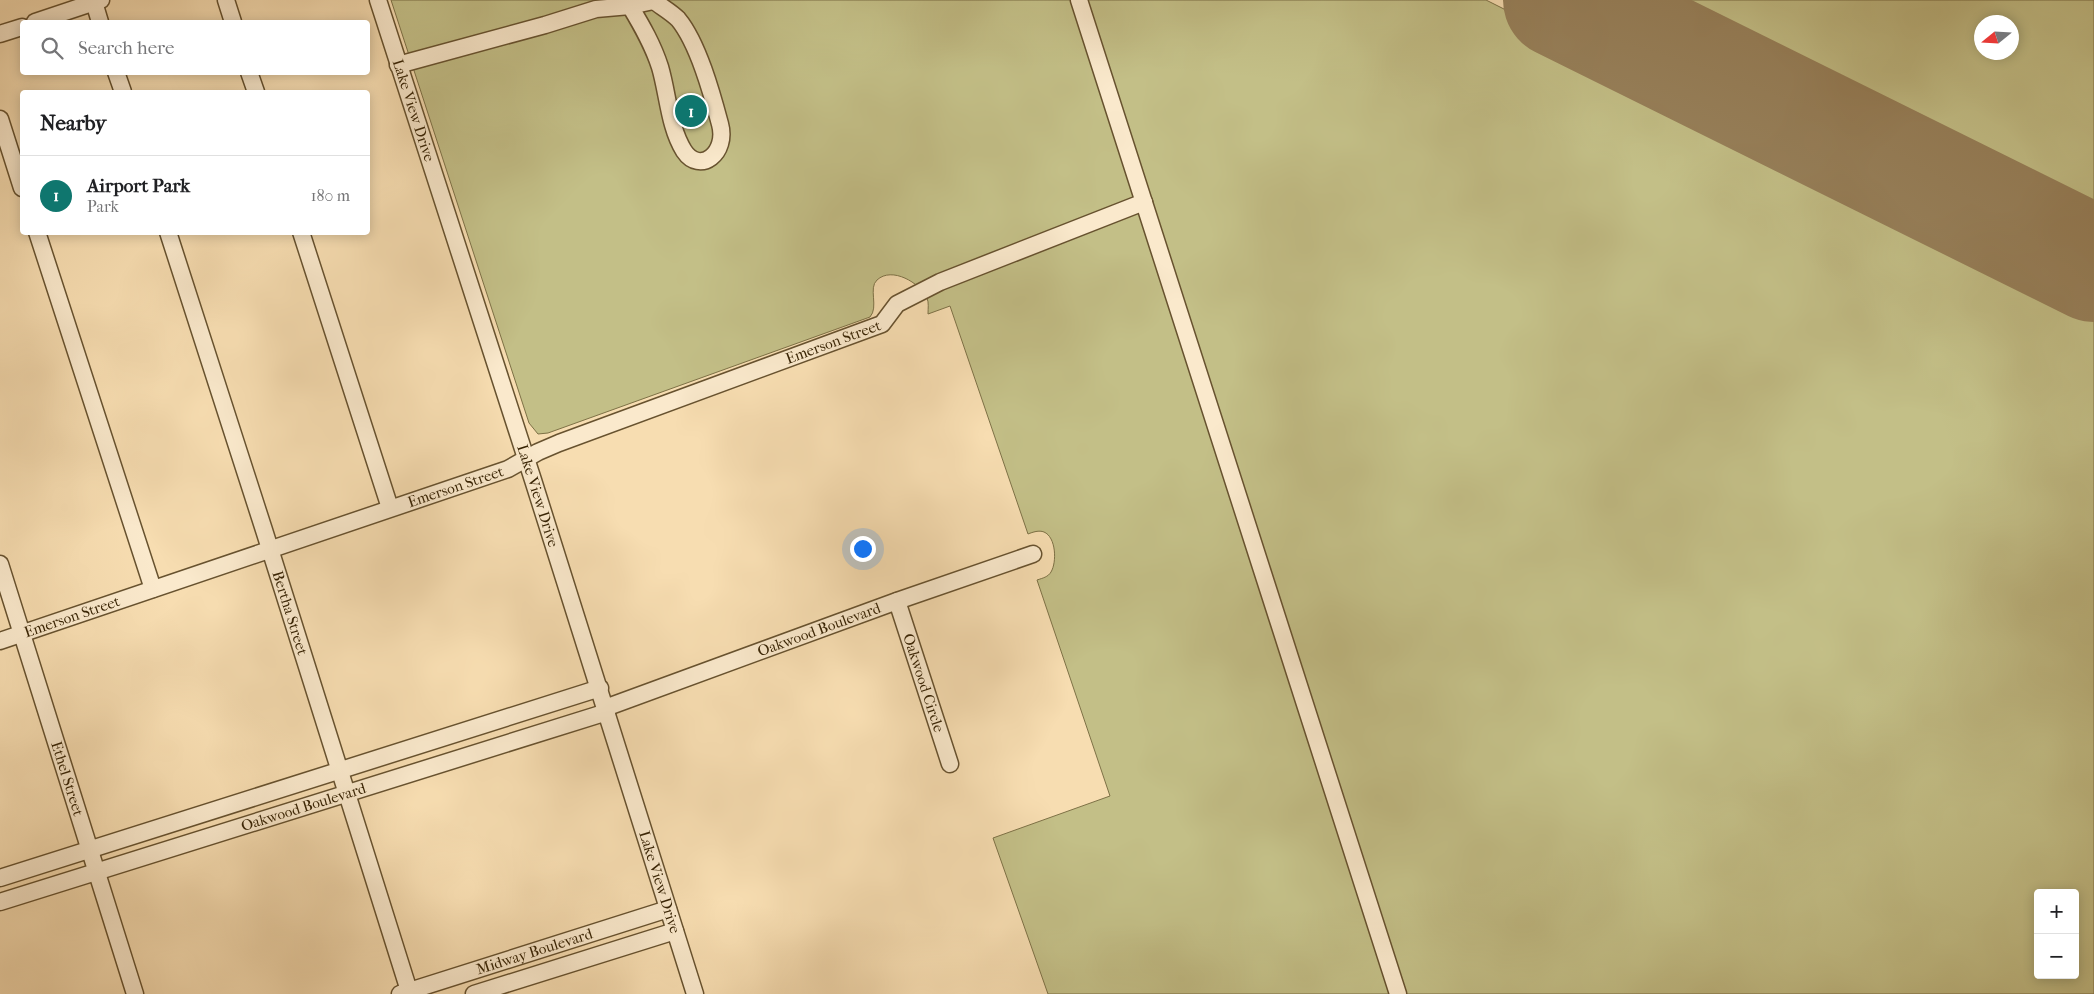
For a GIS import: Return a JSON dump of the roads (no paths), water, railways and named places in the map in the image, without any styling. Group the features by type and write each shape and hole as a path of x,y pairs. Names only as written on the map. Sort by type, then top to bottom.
{"street":[{"path":"226,0 232,20"},
{"name":"Lake View Drive","path":"378,0 600,688 695,994"},
{"path":"398,65 545,25 596,9 630,6 656,0 686,30 696,52 718,114 722,132 721,147 715,155 705,160 695,160 689,157 684,150 677,135 660,66 649,37 630,6"},
{"path":"1079,0 1398,994"},
{"path":"41,20 97,1 100,20"},
{"path":"0,34 20,28"},
{"path":"117,75 122,90"},
{"path":"250,75 255,90"},
{"path":"0,119 20,182"},
{"name":"Emerson Street","path":"0,642 508,469 559,442 882,324 897,304 940,282 1144,202"},
{"path":"38,235 153,589"},
{"name":"Bertha Street","path":"169,235 270,549 406,993"},
{"path":"302,235 390,508"},
{"name":"Oakwood Boulevard","path":"0,902 346,794 606,710 897,601 1033,554"},
{"name":"Ethel Street","path":"0,564 135,994"},
{"name":"Oakwood Circle","path":"897,601 950,764"},
{"name":"Oakwood Boulevard","path":"0,878 600,688"},
{"name":"Midway Boulevard","path":"406,993 668,909"},
{"name":"Midway Boulevard","path":"474,994 675,931"}],"place":[{"name":"Airport Park","path":"691,111"}]}
